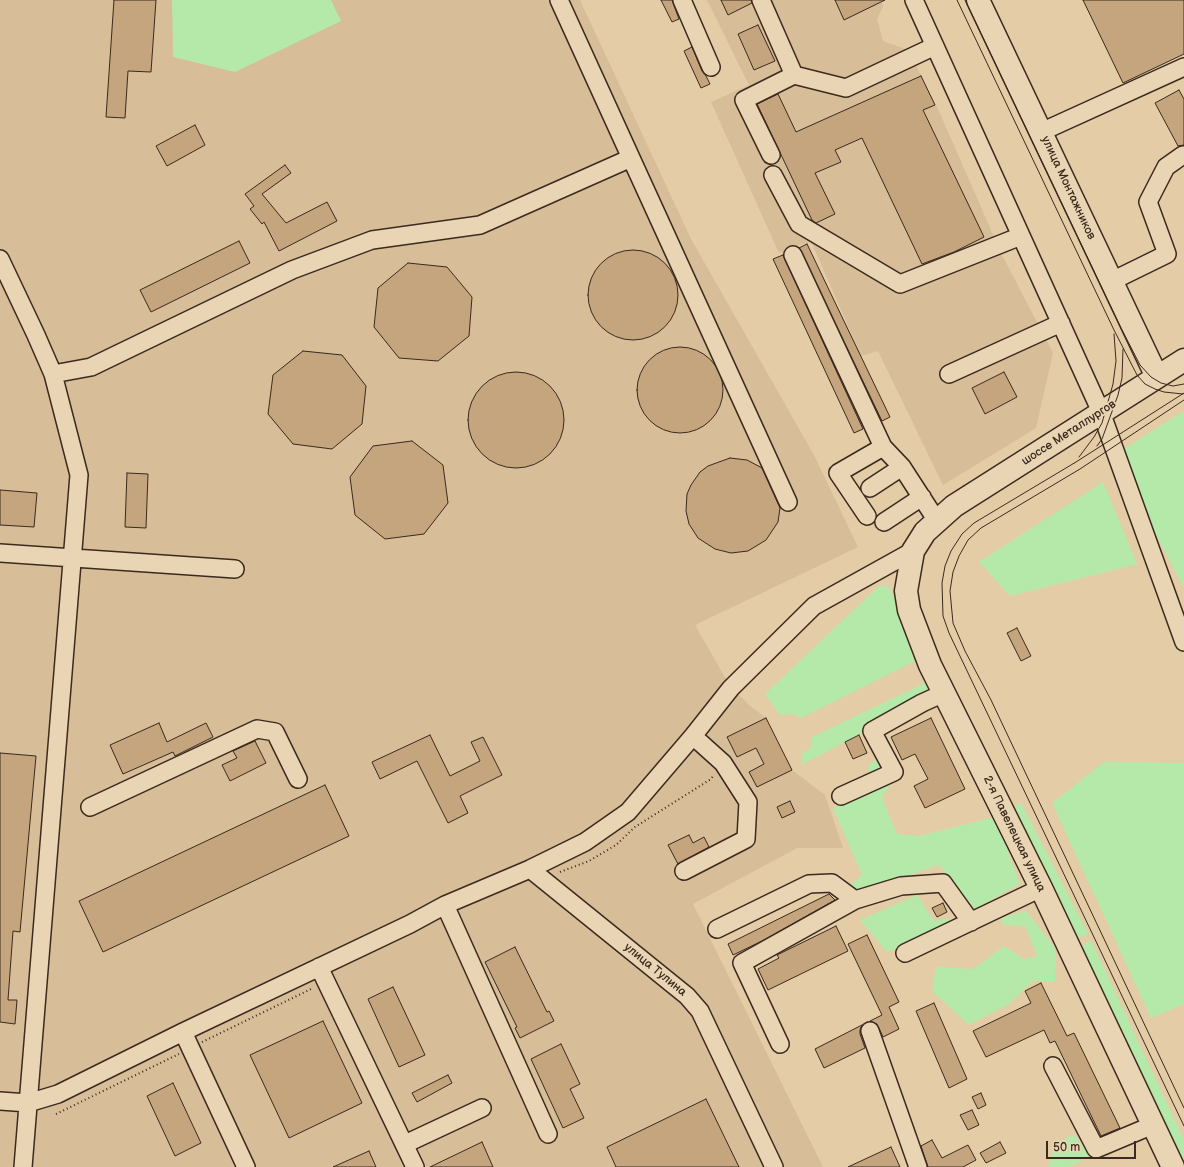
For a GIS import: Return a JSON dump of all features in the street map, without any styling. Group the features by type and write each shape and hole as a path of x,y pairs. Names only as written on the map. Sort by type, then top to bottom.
{"main road":[{"name":"улица Монтажников","path":"978,0 1158,377"},
{"name":"шоссе Металлургов","path":"954,506 1184,360"},
{"name":"2-я Павелецкая улица","path":"954,506 925,532 913,551 906,591 909,610 930,665 1040,888 1173,1167"}],"street":[{"path":"558,0 788,502"},
{"path":"682,0 711,67"},
{"path":"761,0 794,75"},
{"path":"914,0 1101,412 1184,642"},
{"path":"771,155 744,100 794,75 846,88 935,46"},
{"path":"1041,132 1183,68"},
{"path":"1112,281 1167,254 1148,202 1166,167 1183,156"},
{"path":"53,374 91,367 292,270 372,240 480,226 631,158"},
{"path":"773,175 799,224 900,284 1021,236"},
{"path":"793,255 883,447 902,467 937,521"},
{"path":"0,258 53,374 79,475 23,1167"},
{"path":"950,374 1061,323"},
{"path":"867,516 838,473 883,447"},
{"path":"870,488 902,467"},
{"path":"884,522 922,497"},
{"path":"0,1101 28,1103 58,1094 183,1032 410,924 445,905 530,869 585,842 628,812 694,736 731,688 814,606 913,551"},
{"path":"0,553 235,569"},
{"path":"842,796 894,772 872,731 922,703 944,693"},
{"path":"90,807 257,729 275,732 298,780"},
{"path":"684,872 746,839 748,802 722,763 694,736"},
{"name":"улица Тулина","path":"530,869 688,996 700,1011 774,1167"},
{"path":"780,1044 742,963 855,900 901,886 942,882 971,922"},
{"path":"717,929 809,884 832,883 855,900"},
{"path":"905,953 1040,888"},
{"path":"445,905 548,1134"},
{"path":"319,967 415,1167"},
{"path":"870,1031 918,1167"},
{"path":"183,1032 246,1167"},
{"path":"1053,1066 1096,1149 1153,1124"},
{"path":"405,1144 482,1108"}],"shaded area":[{"path":"0,0 580,0 691,239 814,455 858,547 695,625 731,688 766,718 792,770 825,795 843,848 797,848 693,904 823,1167 0,1167"},
{"path":"707,0 881,0 883,7 877,19 883,41 908,50 938,109 1001,253 1053,353 1036,428 943,485 878,351 861,356 811,241 779,253 711,102 749,85"}],"green space":[{"path":"172,0 331,0 341,21 235,72 173,57"},
{"path":"1184,411 1184,588 1114,455"},
{"path":"1103,482 1137,564 1010,596 979,562"},
{"path":"884,585 890,588 917,660 801,718 792,714 780,715 765,694 879,586"},
{"path":"927,682 934,696 801,765 802,753 811,748 812,737"},
{"path":"879,758 892,782 882,797 897,834 919,836 995,817 1020,884 975,909 939,865 856,894 848,887 862,875 833,808 867,791 869,764"},
{"path":"1104,762 1184,763 1184,1004 1151,1018 1052,803"},
{"path":"1021,803 1088,933 1077,939 1010,808"},
{"path":"917,895 934,921 950,918 954,925 887,952 860,920"},
{"path":"1026,911 1056,949 1055,981 1033,981 1009,1004 969,1025 932,991 936,967 973,969 1004,946 1024,959 1037,956 1025,926 1003,925 1001,918"},
{"path":"1091,940 1184,1140 1184,1160 1165,1132 1079,948"},
{"path":"1073,1134 1092,1156 1069,1167 1049,1167 1054,1146"}],"building":[{"path":"114,0 156,0 151,72 128,71 125,118 106,117"},
{"path":"661,0 672,0 679,19 672,22"},
{"path":"721,0 751,0 752,3 728,15"},
{"path":"835,0 885,0 844,20"},
{"path":"1083,0 1184,0 1184,54 1123,83"},
{"path":"758,25 775,61 754,70 738,34"},
{"path":"692,47 702,71 710,84 701,88 684,51"},
{"path":"921,76 935,105 923,110 984,237 954,252 922,264 862,138 835,150 841,162 815,173 835,214 816,223 812,220 757,104 778,94 796,132"},
{"path":"1179,90 1184,99 1184,145 1178,146 1155,103"},
{"path":"195,125 205,145 167,166 156,146"},
{"path":"285,165 291,173 262,194 286,223 327,202 337,221 279,251 264,222 262,224 250,209 254,206 245,194"},
{"path":"239,241 250,263 151,312 140,290"},
{"path":"807,244 890,417 882,421 799,248"},
{"path":"633,250 650,253 665,263 675,278 678,295 675,312 665,327 650,337 633,340 616,337 601,327 591,312 588,295 591,278 601,263 616,253"},
{"path":"783,255 863,429 854,433 773,259"},
{"path":"408,263 447,267 472,297 469,336 438,361 399,358 374,327 378,288"},
{"path":"672,347 688,347 697,350 711,359 720,373 723,382 723,398 720,407 711,421 697,430 688,433 672,433 656,426 649,421 644,414 637,398 637,382 644,366 649,359 656,354"},
{"path":"303,351 342,355 366,386 362,424 332,449 293,444 268,414 273,375"},
{"path":"516,372 534,376 543,380 550,386 556,393 560,402 564,420 560,438 556,447 550,454 543,460 534,464 516,468 498,464 489,460 482,454 476,447 472,438 468,420 472,402 476,393 482,386 489,380 498,376"},
{"path":"1004,372 1017,397 985,414 972,388"},
{"path":"412,441 443,465 448,503 424,534 385,539 355,515 350,477 373,446"},
{"path":"730,458 747,460 762,468 780,508 778,522 766,540 748,551 731,553 715,549 698,538 689,524 686,511 687,494 700,472 708,466"},
{"path":"127,473 148,474 146,528 125,527"},
{"path":"0,490 37,493 34,527 0,525"},
{"path":"1017,628 1031,656 1021,661 1007,633"},
{"path":"766,718 792,770 757,787 749,772 764,764 756,748 737,757 727,737"},
{"path":"931,718 965,789 925,808 914,786 928,779 915,754 902,760 891,737"},
{"path":"159,723 167,742 206,723 213,737 175,756 173,752 123,774 110,745"},
{"path":"430,735 450,776 480,761 471,742 483,737 502,775 460,796 468,813 448,823 417,761 380,779 372,762"},
{"path":"859,735 867,753 853,759 845,742"},
{"path":"255,741 266,763 230,781 222,765 237,758 233,751"},
{"path":"0,753 36,756 20,932 13,931 8,1000 17,1000 15,1024 0,1022"},
{"path":"325,785 349,836 103,952 79,901"},
{"path":"790,801 795,812 782,818 777,807"},
{"path":"689,835 693,843 704,837 709,847 678,864 668,845"},
{"path":"829,894 835,900 762,941 733,955 728,944"},
{"path":"943,903 947,912 937,917 932,908"},
{"path":"836,926 848,951 768,990 758,969 779,958 777,955"},
{"path":"867,935 899,1002 889,1007 899,1029 883,1037 877,1024 870,1021 882,1015 848,944"},
{"path":"515,947 547,1012 549,1011 554,1021 520,1038 515,1028 517,1027 485,962"},
{"path":"1041,983 1067,1036 1074,1033 1120,1128 1101,1136 1055,1041 1050,1043 1044,1030 986,1057 973,1031 1031,1003 1025,991"},
{"path":"393,987 425,1055 399,1067 368,999"},
{"path":"934,1003 967,1079 949,1088 916,1011"},
{"path":"323,1021 362,1103 289,1138 250,1055"},
{"path":"862,1025 860,1034 865,1048 824,1068 815,1049"},
{"path":"561,1044 580,1084 570,1089 584,1118 563,1128 531,1059"},
{"path":"448,1075 452,1083 417,1102 412,1093"},
{"path":"173,1083 201,1143 175,1156 147,1096"},
{"path":"981,1093 986,1105 978,1109 972,1097"},
{"path":"706,1099 739,1167 616,1167 607,1147"},
{"path":"972,1110 979,1125 968,1130 960,1115"},
{"path":"932,1140 942,1158 968,1145 976,1160 963,1167 928,1167 921,1146"},
{"path":"482,1142 493,1167 430,1167"},
{"path":"1000,1142 1006,1153 986,1163 980,1153"},
{"path":"891,1147 900,1167 848,1167"},
{"path":"369,1151 376,1167 333,1167"}],"tram line":[{"path":"957,0 1114,330 1137,375 1145,384 1155,389 1164,392 1183,394"},
{"path":"965,0 1140,365 1151,377 1161,383 1173,386 1184,384"},
{"path":"1079,457 1094,437 1102,423 1113,384 1116,361 1114,334"},
{"path":"1097,446 1102,439 1118,395 1122,378 1123,349"},
{"path":"1184,393 1076,462 974,523 962,534 951,551 945,566 942,583 943,616 949,633 1184,1126"},
{"path":"1184,400 1080,469 981,528 968,540 959,556 953,572 950,591 953,623 965,651 991,700 1184,1108"}]}
